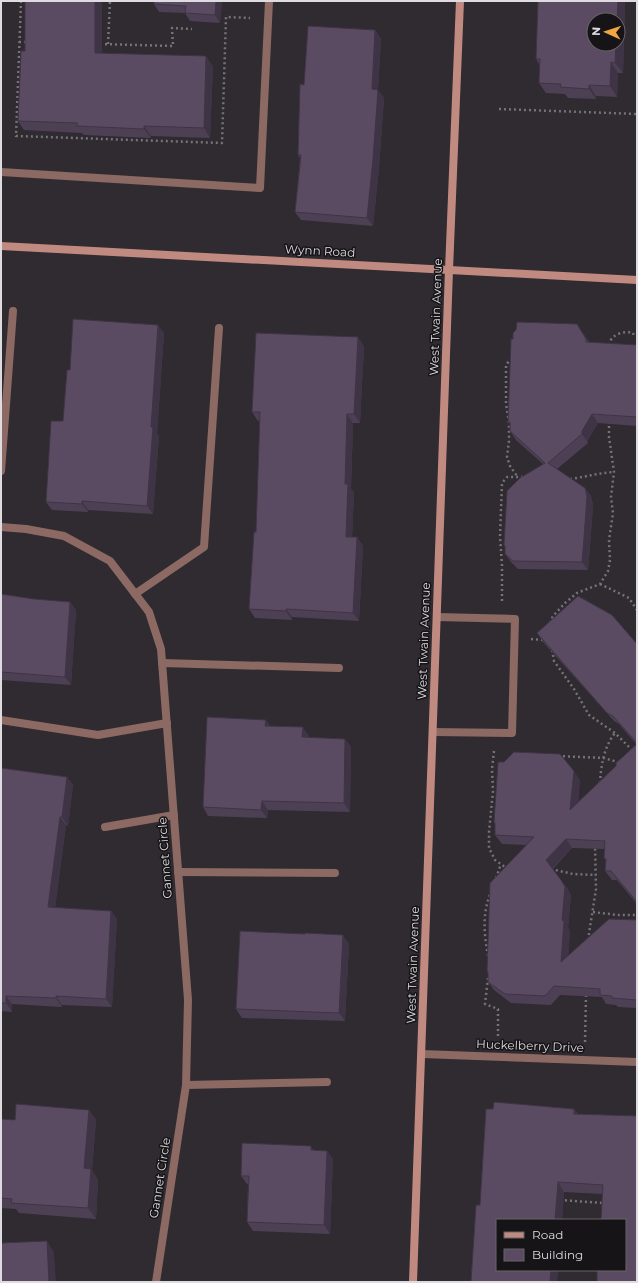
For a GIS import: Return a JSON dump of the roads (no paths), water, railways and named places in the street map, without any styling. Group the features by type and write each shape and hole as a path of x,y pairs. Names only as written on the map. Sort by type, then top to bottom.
{"main road":[{"name":"West Twain Avenue","path":"413,1282 460,1"},
{"name":"Wynn Road","path":"1,246 637,280"}],"street":[{"path":"1,172 260,188 269,1"},
{"path":"1,471 13,311"},
{"path":"135,594 204,547 219,328"},
{"name":"Gannet Circle","path":"1,527 26,529 64,536 110,561 149,612 161,649 188,1000 186,1085 156,1282"},
{"path":"433,732 512,733 515,619 437,617"},
{"path":"162,663 339,668"},
{"path":"1,720 98,735 167,723"},
{"path":"105,827 174,814"},
{"path":"178,872 335,873"},
{"name":"Huckelberry Drive","path":"422,1054 637,1062"},
{"path":"186,1085 327,1082"}]}
